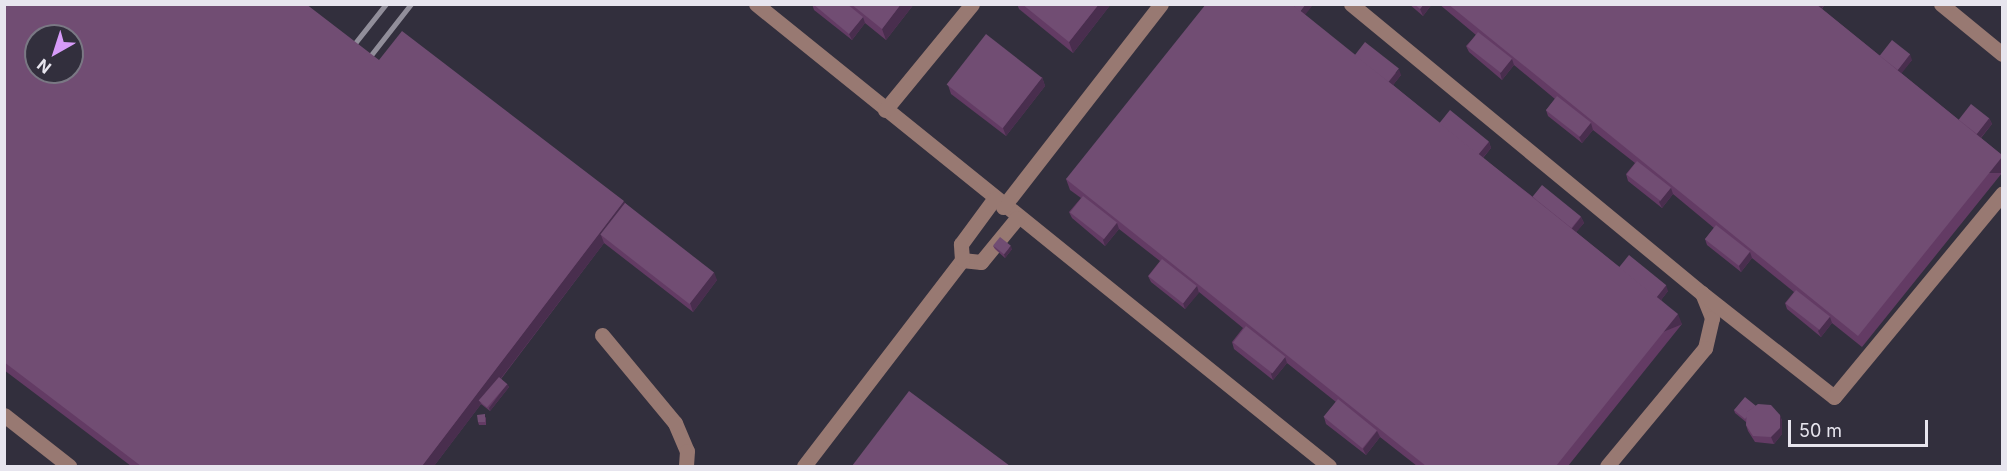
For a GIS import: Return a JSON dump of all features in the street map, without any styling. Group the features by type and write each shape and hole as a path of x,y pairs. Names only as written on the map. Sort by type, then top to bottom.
{"lane":[{"path":"756,4 1017,218 1329,466"},
{"path":"885,110 972,4"},
{"path":"804,466 963,260 961,244 999,203 1161,4"},
{"path":"1352,4 1702,293 1834,397 2002,194"},
{"path":"1941,4 2002,54"},
{"path":"963,260 981,262 1017,218"},
{"path":"1607,466 1705,348 1712,318 1702,293"},
{"path":"602,335 675,423 687,451 686,466"},
{"path":"4,415 69,466"}],"building":[{"path":"4,4 306,4 379,60 402,31 624,201 422,466 141,466 4,362"},
{"path":"813,4 847,4 863,17 849,34"},
{"path":"851,4 901,4 882,29"},
{"path":"1022,4 1099,4 1069,42"},
{"path":"1206,4 1292,4 1678,314 1556,466 1426,466 1066,179"},
{"path":"1292,4 1306,4 1300,12"},
{"path":"1414,4 1424,4 1420,9"},
{"path":"1448,4 1816,4 2002,157 1858,336"},
{"path":"1478,32 1512,58 1501,73 1467,46"},
{"path":"986,34 1042,78 1003,128 947,84"},
{"path":"1892,40 1910,54 1898,70 1880,56"},
{"path":"1365,42 1399,68 1388,82 1355,55"},
{"path":"1557,96 1591,122 1580,137 1546,110"},
{"path":"1971,104 1989,118 1977,134 1959,120"},
{"path":"1450,110 1489,141 1478,155 1439,123"},
{"path":"1637,161 1671,187 1660,201 1627,174"},
{"path":"1542,185 1581,216 1571,228 1533,197"},
{"path":"1083,196 1117,222 1104,239 1070,213"},
{"path":"625,203 714,273 689,304 600,235"},
{"path":"1716,225 1750,251 1739,266 1705,239"},
{"path":"1000,237 1011,246 1004,254 993,246"},
{"path":"1629,255 1666,285 1656,298 1619,267"},
{"path":"1162,259 1197,286 1183,303 1148,276"},
{"path":"1796,290 1830,316 1819,330 1786,303"},
{"path":"1246,326 1285,357 1272,373 1233,343"},
{"path":"499,377 507,384 487,408 479,400"},
{"path":"909,391 1010,466 852,466"},
{"path":"1745,397 1756,406 1747,412 1745,419 1734,410"},
{"path":"1338,399 1377,430 1362,448 1324,417"},
{"path":"1758,404 1771,405 1780,415 1780,428 1771,437 1753,436 1746,425 1747,412"},
{"path":"485,414 485,422 478,422 477,415"}],"railway":[{"path":"352,47 386,4"},
{"path":"368,59 411,4"}]}
